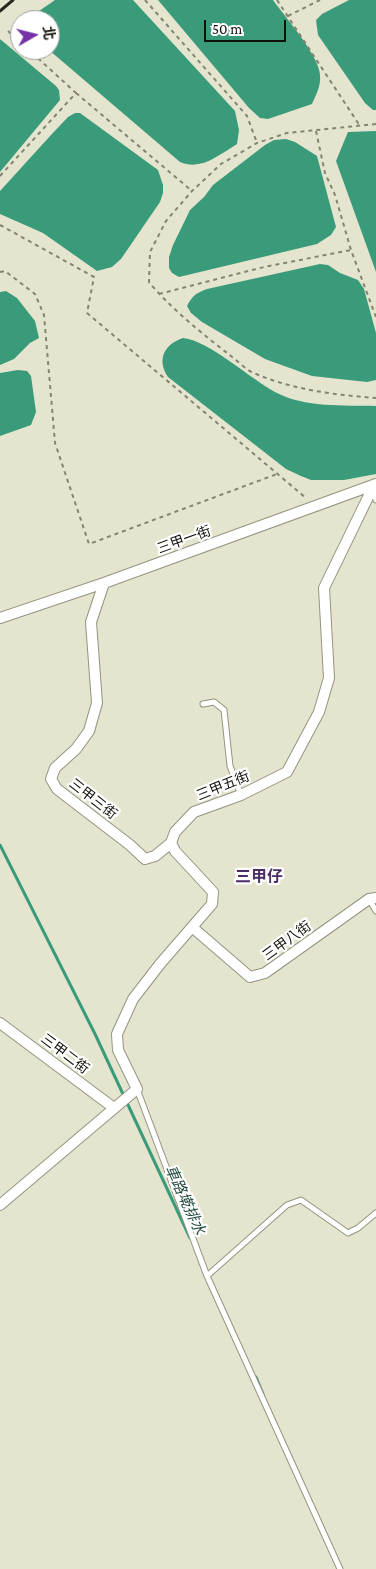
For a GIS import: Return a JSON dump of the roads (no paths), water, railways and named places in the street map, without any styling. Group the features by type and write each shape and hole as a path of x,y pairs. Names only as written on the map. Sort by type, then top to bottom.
{"street":[{"name":"三甲一街","path":"0,618 104,583 375,485"},
{"name":"三甲五街","path":"172,843 175,832 194,812 241,795 287,772 319,712 329,678 324,588 375,485"},
{"name":"三甲三街","path":"104,583 90,622 97,703 88,731 76,749 55,768 51,779 57,789 130,845 145,860 155,856 172,843"},
{"path":"0,1205 137,1089 118,1050 117,1034 133,999 160,964 212,904 213,892 175,851 172,843"},
{"name":"三甲八街","path":"192,928 250,977 265,973 372,898"},
{"name":"三甲二街","path":"0,1023 114,1108"}],"lane":[{"path":"375,485 376,500"},
{"path":"203,704 214,702 224,710 230,766 241,795"},
{"path":"372,898 376,910"},
{"path":"137,1089 207,1276 340,1569"},
{"path":"207,1276 288,1205 300,1200 348,1233 358,1228 376,1213"}],"waterway":[{"name":"車路墘排水","path":"0,845 95,1034 190,1238"},
{"name":"車路墘排水","path":"256,1377 263,1394"}],"railway":[{"path":"0,11 13,0"}],"district":[{"name":"三甲仔","path":"259,877"}]}
